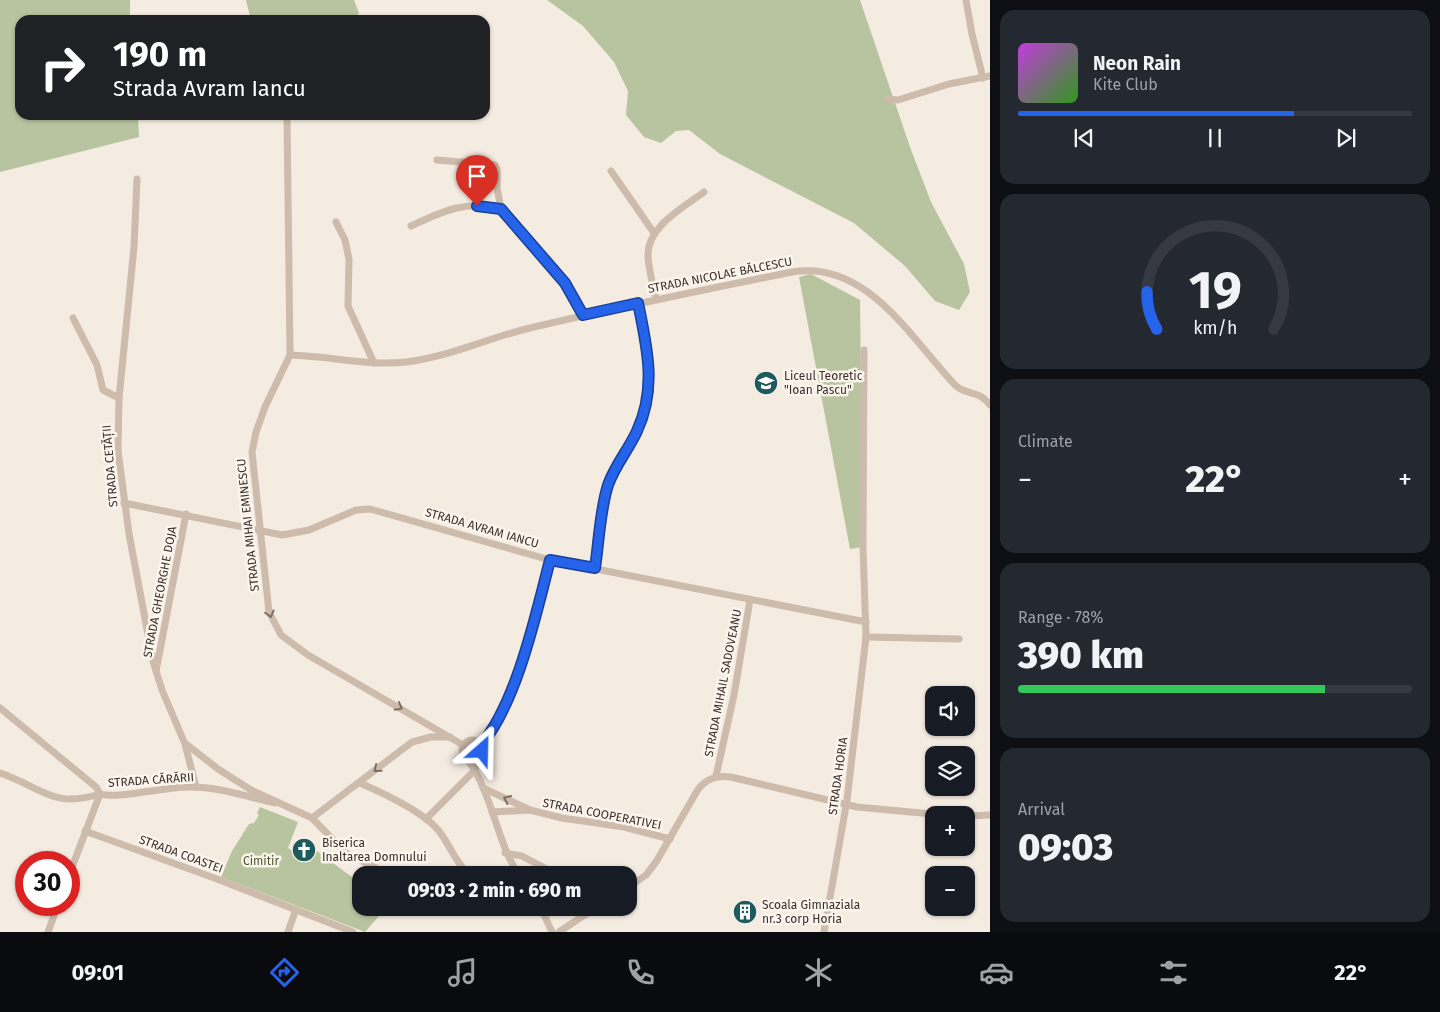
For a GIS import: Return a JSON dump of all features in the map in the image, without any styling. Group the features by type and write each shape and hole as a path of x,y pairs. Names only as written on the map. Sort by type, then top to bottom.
{"street":[{"path":"888,99 898,100 949,84 986,77 972,34 966,0"},
{"name":"STRADA MIHAI EMINESCU","path":"287,120 290,356 265,407 256,432 252,452 253,480 262,530 269,612 281,635 324,666 463,745"},
{"path":"437,160 495,165 501,209 565,283 583,315"},
{"path":"612,171 654,233"},
{"name":"STRADA CETĂȚII","path":"137,179 134,247 119,398 118,451 124,504 156,673 185,744 196,787"},
{"path":"656,299 648,257 648,247 654,233 704,192"},
{"path":"411,226 454,207 489,206 501,209"},
{"path":"336,222 344,240 349,259 348,306 374,363"},
{"name":"STRADA NICOLAE BĂLCESCU","path":"290,356 322,356 374,363 404,362 435,357 512,332 583,315 656,299 813,270 832,273 865,291 892,313 956,386 966,392 980,394 990,405"},
{"path":"595,568 606,493 614,470 644,415 650,389 650,372 638,303"},
{"path":"73,318 96,365 104,390 119,398"},
{"name":"STRADA HORIA","path":"824,932 846,804 866,637 863,547 864,350"},
{"path":"980,394 990,395"},
{"name":"STRADA AVRAM IANCU","path":"124,504 186,514 262,530 272,534 295,533 356,510 370,509 550,560 866,622"},
{"name":"STRADA GHEORGHE DOJA","path":"156,673 186,514"},
{"path":"481,745 497,722 512,688 550,560"},
{"name":"STRADA MIHAIL SADOVEANU","path":"637,880 651,869 697,791 705,782 716,776 734,696 750,600"},
{"path":"866,637 960,639"},
{"name":"STRADA CĂRĂRII","path":"0,708 96,787 100,794 107,796 152,789 196,787 276,803"},
{"path":"312,818 412,742 431,737 451,737"},
{"path":"426,818 475,770 482,751 481,745 477,740 471,739 463,745 462,751 475,770 483,788 505,853 513,866"},
{"path":"185,744 231,778 276,803 312,818 346,853 372,866"},
{"path":"466,758 474,760 479,757"},
{"path":"0,773 62,800 85,798 100,794"},
{"path":"716,776 731,777 878,810 925,814"},
{"path":"360,783 426,818 437,828 460,866"},
{"name":"STRADA COOPERATIVEI","path":"483,788 530,810 562,818 624,827 670,839"},
{"path":"78,851 100,794"},
{"name":"STRADA COOPERATIVEI","path":"492,812 530,810"},
{"path":"975,816 990,816"},
{"name":"STRADA COASTEI","path":"85,831 353,932"},
{"path":"505,853 522,856 541,866"},
{"path":"288,932 296,909"},
{"path":"48,932 54,916"},
{"path":"545,916 552,932"},
{"path":"559,932 583,916"}],"green space":[{"path":"0,0 130,0 130,15 15,15 15,120 138,120 139,137 0,172"},
{"path":"246,0 354,0 359,13 358,15 250,15"},
{"path":"547,0 860,0 910,147 931,202 964,264 970,292 959,310 935,301 905,266 854,223 720,154 689,130 676,131 661,143 644,137 626,115 628,91 614,62 583,26"},
{"path":"811,274 860,300 863,547 850,549 799,277"},
{"name":"Cimitir","path":"260,807 298,822 288,848 310,862 317,851 352,877 352,916 379,916 365,932 221,877 232,851 249,824 254,823 259,815 257,813"}],"place":[{"name":"Liceul Teoretic \"Ioan Pascu\"","path":"766,383"},
{"name":"Biserica Inaltarea Domnului","path":"304,850"},
{"name":"Scoala Gimnaziala nr.3 corp Horia","path":"745,912"}],"route":[{"path":"477,206 501,209 565,283 583,315 638,303 650,372 650,389 644,415 637,432 614,470 609,482 595,568 550,560 518,671 497,722 481,745 482,751"}]}
